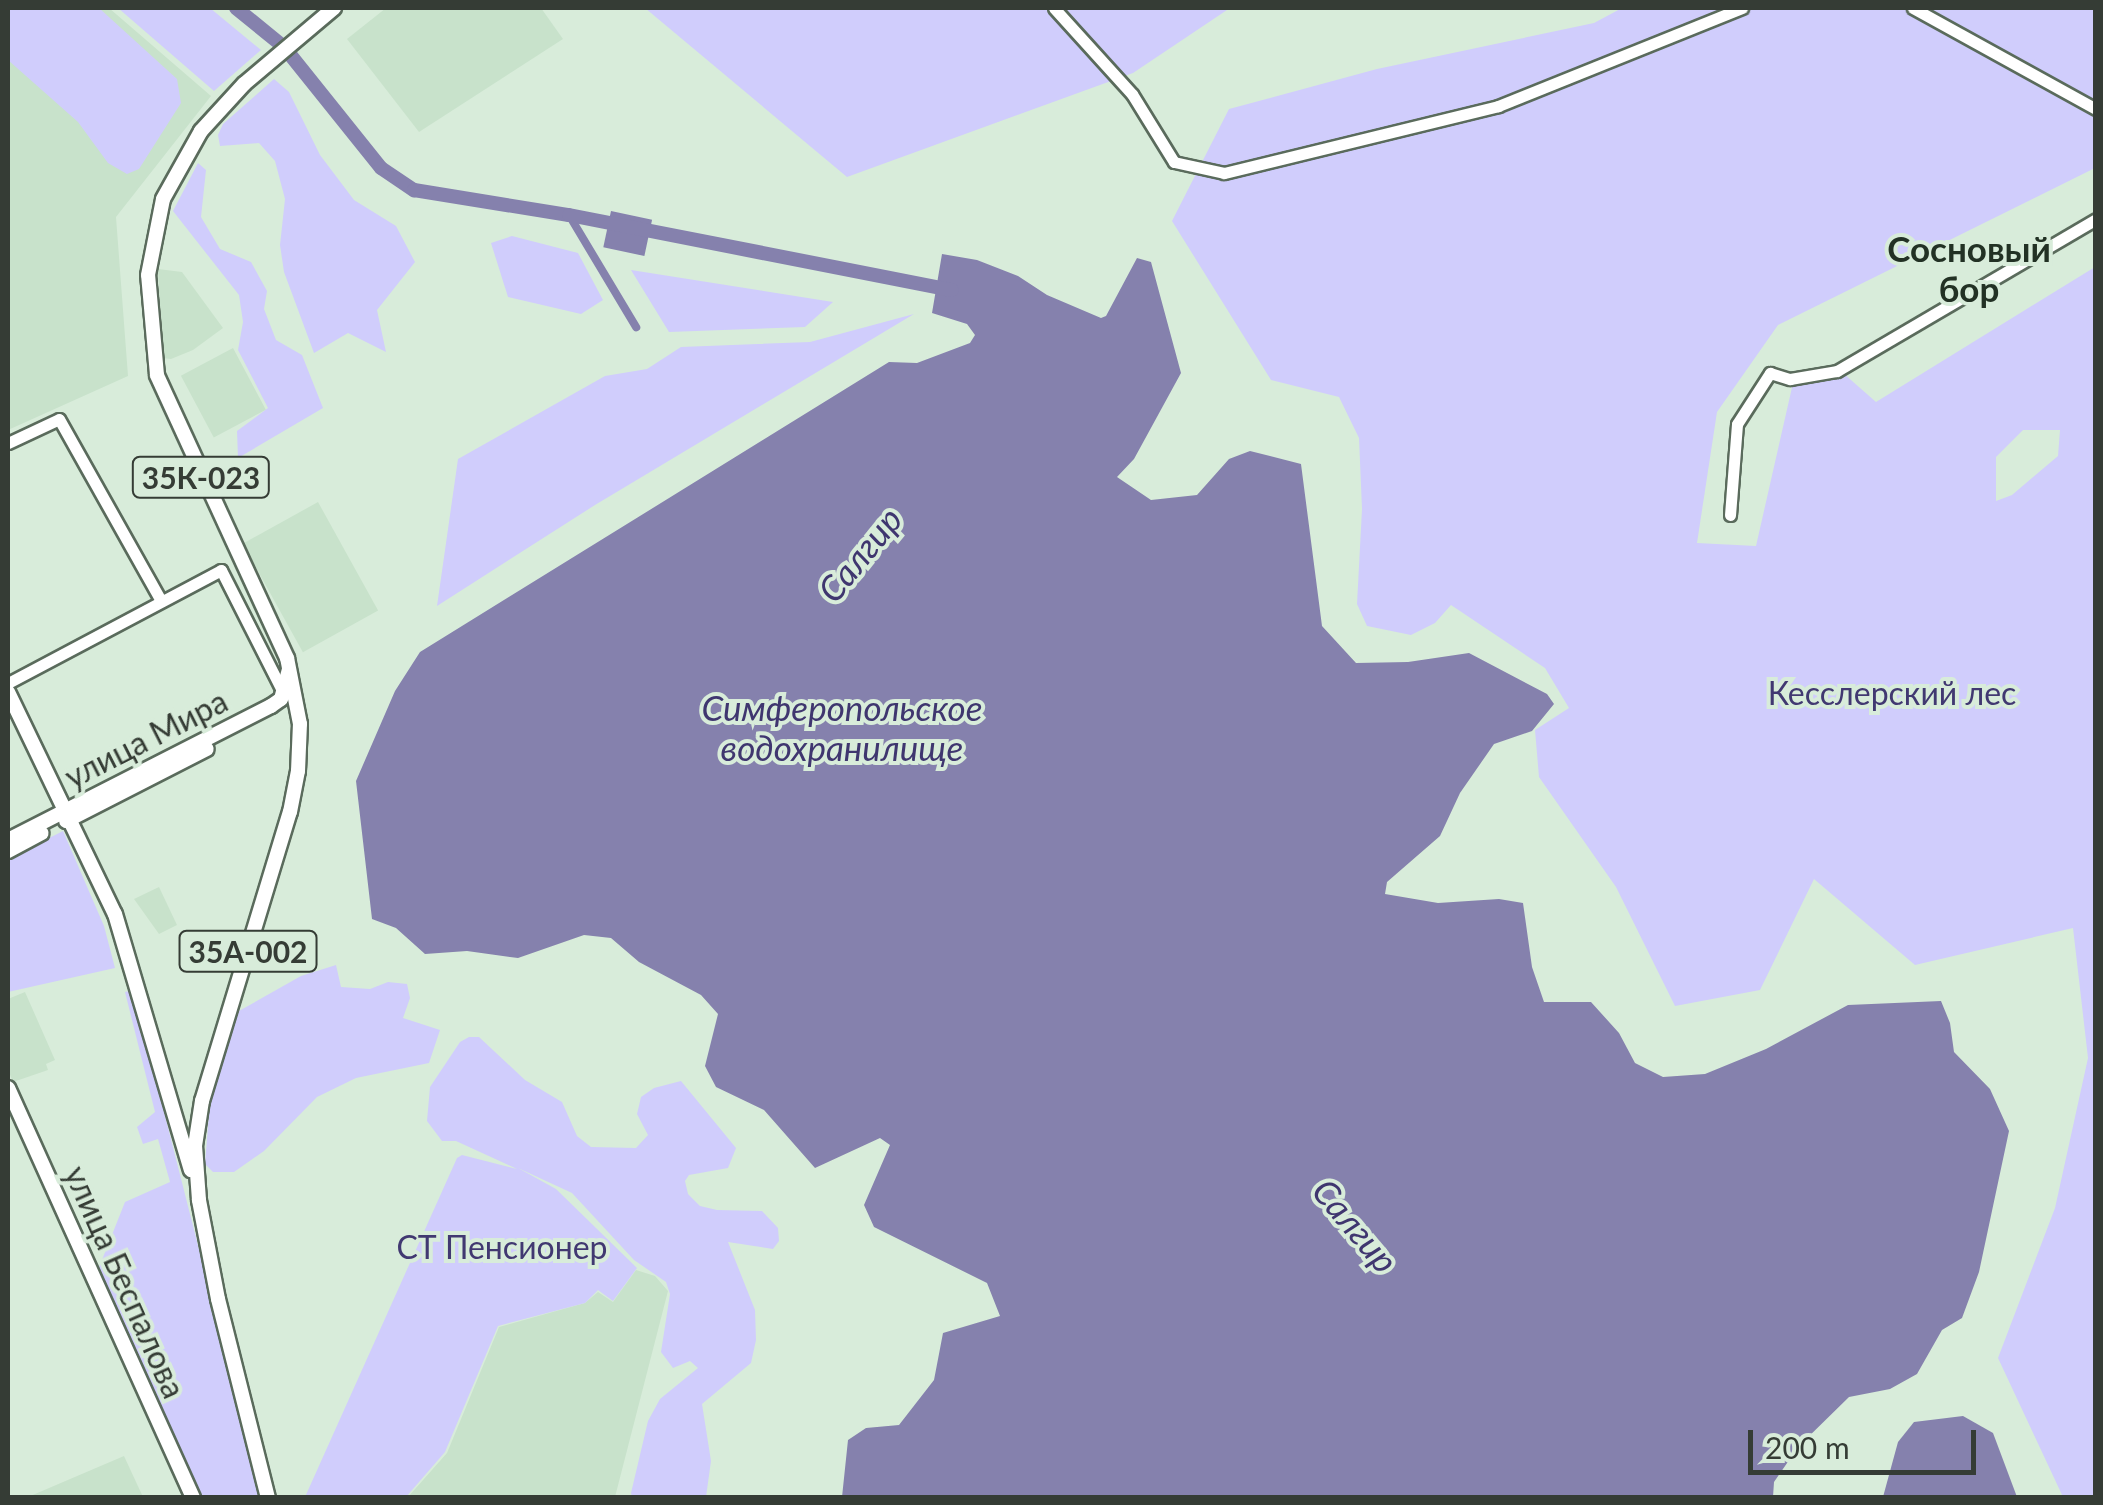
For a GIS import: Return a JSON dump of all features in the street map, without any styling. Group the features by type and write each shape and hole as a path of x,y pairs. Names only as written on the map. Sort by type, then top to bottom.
{"main road":[{"name":"35К-023","path":"182,1151 281,823 291,777 297,702 290,669 166,400 151,347 148,275 152,236 174,174 220,108 334,8"},
{"path":"283,692 290,669"},
{"path":"8,692 115,914 199,1200"},
{"name":"улица Мира","path":"8,851 68,814 270,706 283,692"},
{"name":"улица Мира","path":"8,840 297,702"},
{"name":"35А-002","path":"210,1264 199,1200 195,1146 198,1114 294,798 300,754 297,702"},
{"name":"улица Беспалова","path":"8,1088 193,1498"},
{"name":"35А-002","path":"182,1151 268,1498"}],"street":[{"path":"1054,8 1132,94 1174,162 1224,173 1498,106 1742,8"},
{"path":"1913,8 2096,109"},
{"path":"1730,515 1737,424 1770,374 1790,379 1837,370 2096,218"},
{"path":"8,443 59,418 161,601"},
{"path":"8,683 221,570 283,692"}],"shaded area":[{"path":"8,8 109,8 211,96 116,217 128,376 8,430"},
{"path":"386,8 541,8 563,39 419,132 347,39"},
{"path":"158,269 182,272 223,328 193,350 171,359 162,358"},
{"path":"233,348 266,410 214,438 181,376"},
{"path":"318,502 378,610 303,652 243,544"},
{"path":"159,887 177,925 159,934 134,899"},
{"path":"25,992 55,1060 46,1064 48,1070 13,1082 8,1070 8,999"},
{"path":"636,1270 655,1276 668,1291 615,1497 408,1497 447,1453 499,1327 585,1303 598,1292 613,1302"},
{"path":"124,1456 143,1497 28,1497"}],"green space":[{"path":"8,8 99,8 177,79 181,103 139,169 127,174 108,163 78,122 8,60"},
{"path":"118,8 210,8 261,50 214,91"},
{"path":"645,8 1230,8 1133,73 847,177"},
{"name":"Кесслерский лес","path":"1622,8 2095,8 2095,168 1778,325 1717,412 1697,543 1756,546 1793,383 1843,373 1876,402 2095,267 2095,1497 2063,1497 1998,1358 2055,1208 2088,1058 2073,928 1915,965 1814,879 1760,990 1675,1006 1616,887 1539,777 1535,730 1569,708 1545,668 1451,605 1435,623 1411,635 1367,626 1357,604 1362,509 1359,438 1339,397 1271,380 1172,221 1229,109 1377,69 1594,23","holes":["2023,430 2060,430 2058,456 2012,495 1996,501 1996,457"]},
{"path":"274,79 289,92 320,155 354,200 396,226 415,262 377,310 386,352 348,333 314,353 284,272 280,245 285,199 275,161 259,143 220,146 218,135 223,124"},
{"path":"198,163 206,170 201,217 220,249 251,262 267,291 264,309 276,340 302,355 323,408 238,458 237,431 268,408 238,350 243,322 239,295 173,211"},
{"path":"512,236 578,253 603,300 581,314 508,297 491,243"},
{"path":"631,270 833,302 805,327 669,332"},
{"path":"914,314 595,505 437,606 458,459 605,376 647,369 681,347 810,342"},
{"path":"63,831 104,926 115,968 8,992 8,859"},
{"path":"336,965 341,987 370,989 388,982 407,984 410,998 403,1018 440,1030 429,1063 356,1078 317,1097 264,1151 234,1172 213,1172 205,1164 210,1101 239,1011 301,976"},
{"path":"133,990 262,1497 200,1497 98,1270 125,1202 170,1182 158,1139 143,1144 137,1127 155,1112 125,992"},
{"name":"СТ Пенсионер","path":"479,1037 525,1080 562,1102 577,1136 591,1147 636,1148 648,1135 637,1114 641,1097 654,1088 681,1081 736,1148 728,1168 689,1175 685,1181 688,1194 700,1206 717,1210 762,1211 778,1228 779,1241 773,1249 728,1242 755,1310 756,1340 751,1363 702,1404 711,1461 706,1497 632,1497 631,1493 648,1421 660,1399 698,1368 690,1361 673,1368 661,1352 670,1294 666,1282 634,1260 572,1193 518,1168 556,1189 637,1268 613,1301 598,1290 585,1303 498,1326 445,1452 406,1497 305,1497 457,1158 462,1155 517,1169 456,1141 442,1141 427,1121 430,1087 460,1042"}],"water":[{"path":"611,211 652,220 644,256 603,247"},
{"name":"Симферопольское водохранилище","path":"942,254 977,260 1018,276 1047,295 1101,318 1106,316 1137,258 1151,262 1181,373 1134,459 1117,477 1151,500 1197,495 1229,459 1250,451 1301,464 1322,626 1356,663 1408,662 1469,653 1547,694 1554,704 1532,731 1494,744 1460,793 1440,836 1387,882 1385,894 1438,903 1499,899 1523,903 1532,967 1544,1002 1591,1002 1619,1033 1635,1063 1663,1077 1705,1074 1766,1049 1848,1005 1941,1001 1950,1023 1954,1052 1990,1089 2009,1131 1979,1272 1962,1318 1942,1330 1917,1374 1890,1389 1849,1397 1798,1447 1774,1482 1773,1497 842,1497 848,1440 866,1428 899,1425 934,1380 943,1333 1000,1316 987,1283 874,1227 864,1205 890,1145 880,1138 815,1168 764,1110 716,1087 705,1066 718,1014 701,995 639,962 611,938 584,935 518,958 467,951 425,954 396,928 372,919 356,781 395,691 420,652 889,362 917,363 970,343 975,335 967,324 932,313"},
{"path":"1963,1416 1993,1433 2017,1497 1883,1497 1898,1442 1914,1422"}],"waterway":[{"name":"Салгир","path":"236,8 284,47 381,168 414,190 569,215 952,290"},
{"path":"569,215 636,327"}],"district":[{"name":"Сосновый бор","path":"1969,268"}]}
